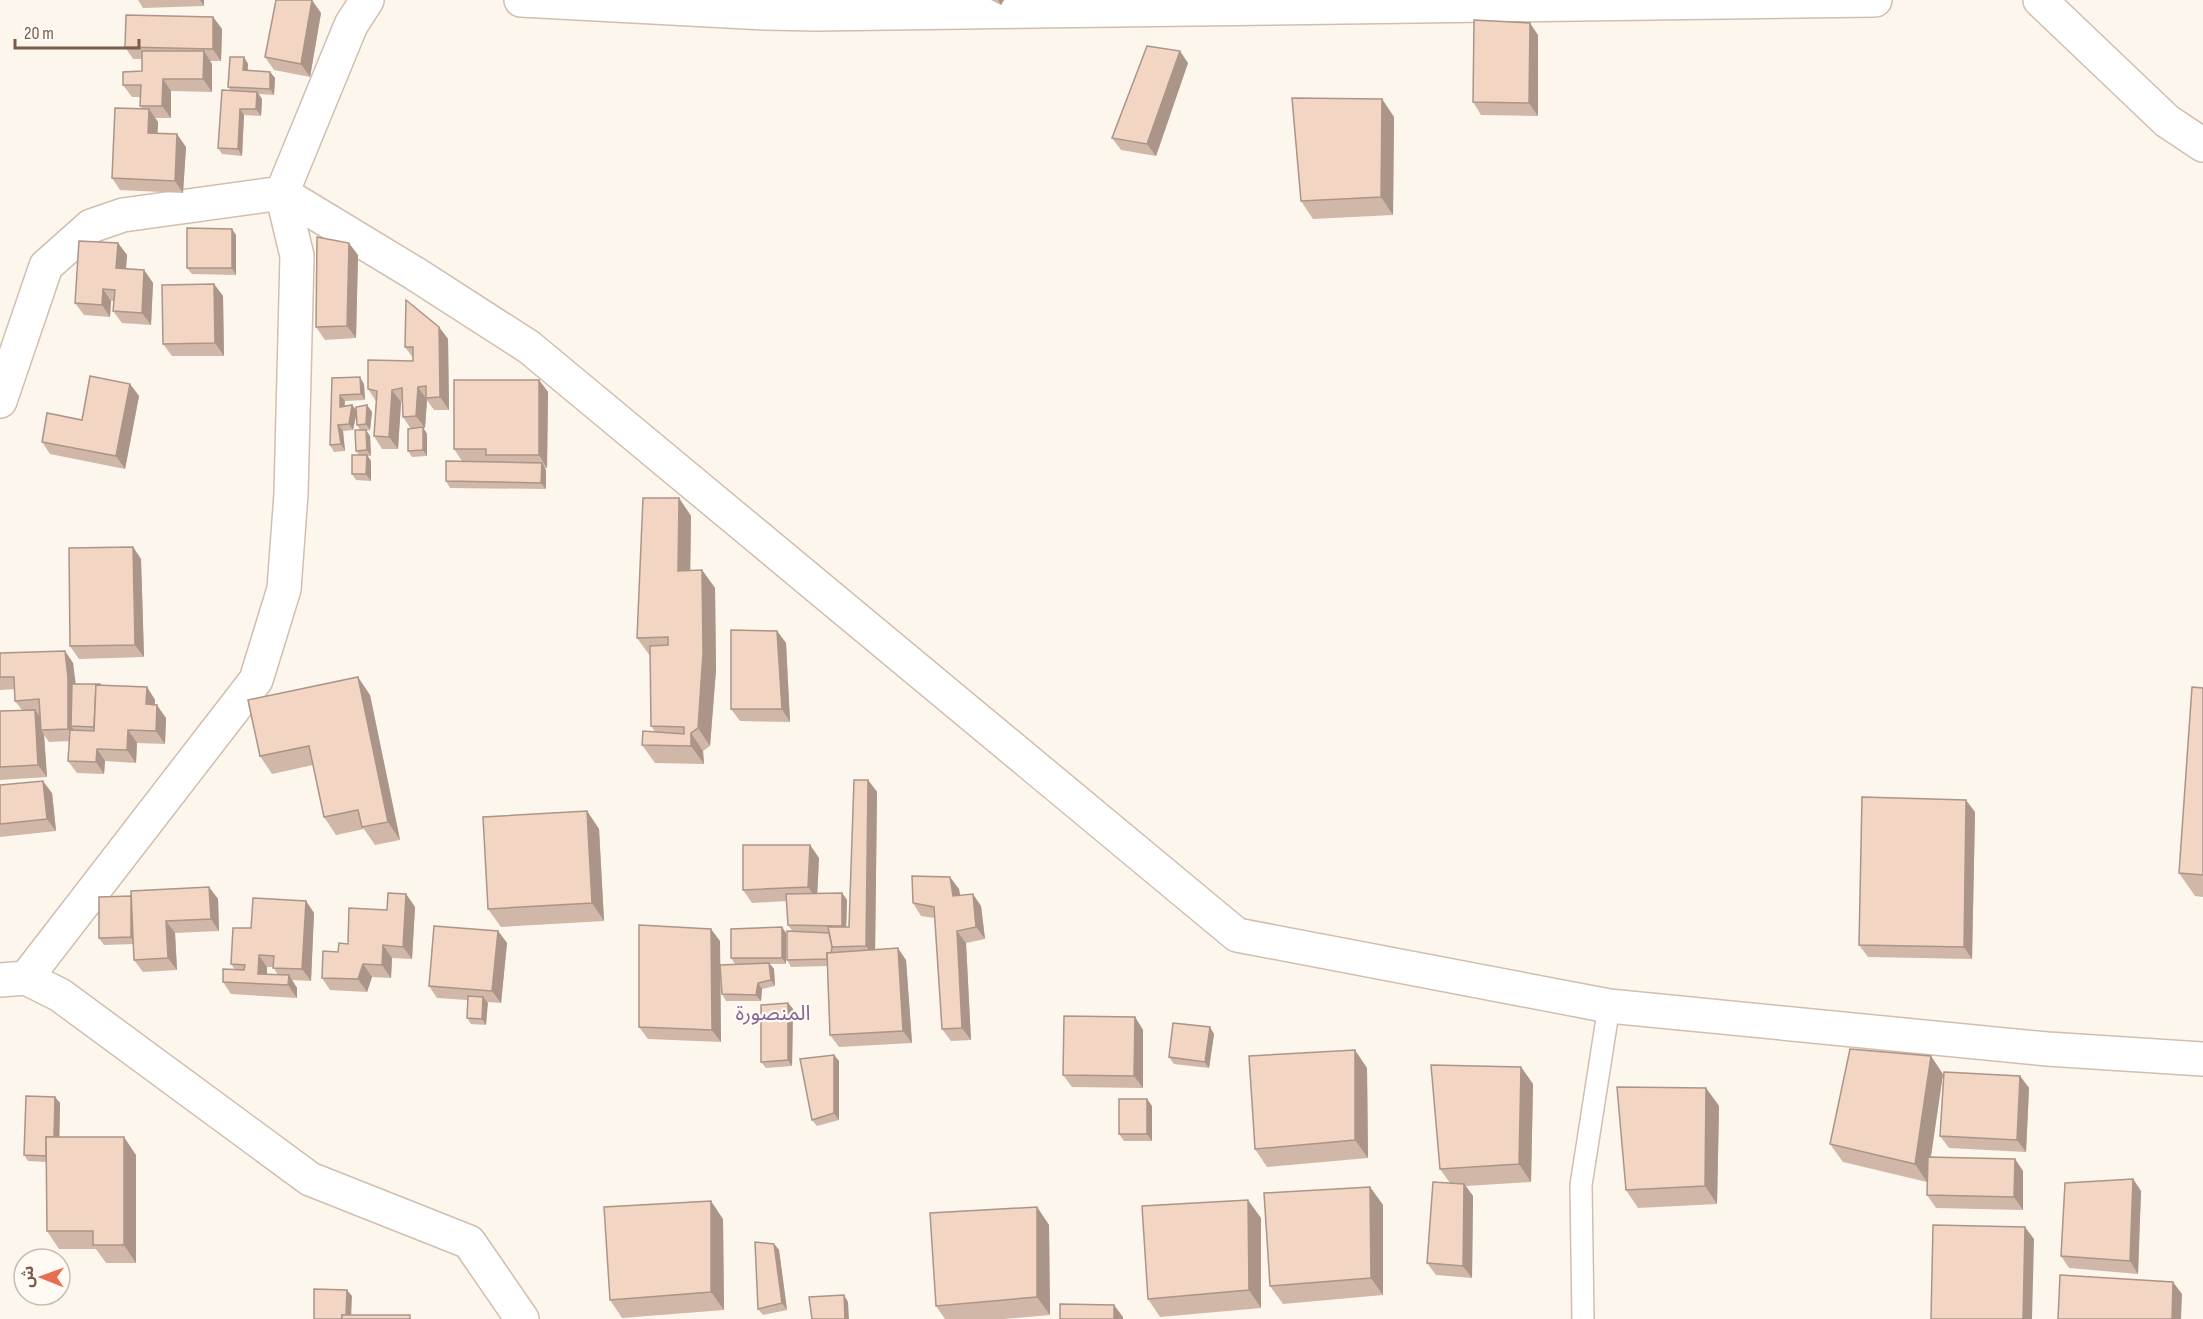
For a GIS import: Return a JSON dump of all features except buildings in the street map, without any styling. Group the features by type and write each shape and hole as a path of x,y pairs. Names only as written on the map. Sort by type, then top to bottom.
{"street":[{"path":"521,0 806,14 1875,0"},
{"path":"2040,0 2167,121 2203,145"},
{"path":"368,1 351,26 282,194 297,256 291,494 284,589 256,680 13,979 60,995 310,1179 469,1242 522,1319"},
{"path":"0,401 46,266 91,226 123,215 282,194 414,273 529,347 1237,935 1609,1006 2047,1049 2203,1059"}],"lane":[{"path":"1583,1319 1581,1185 1609,1006"}],"district":[{"name":"المنصورة","path":"773,1013"}]}
